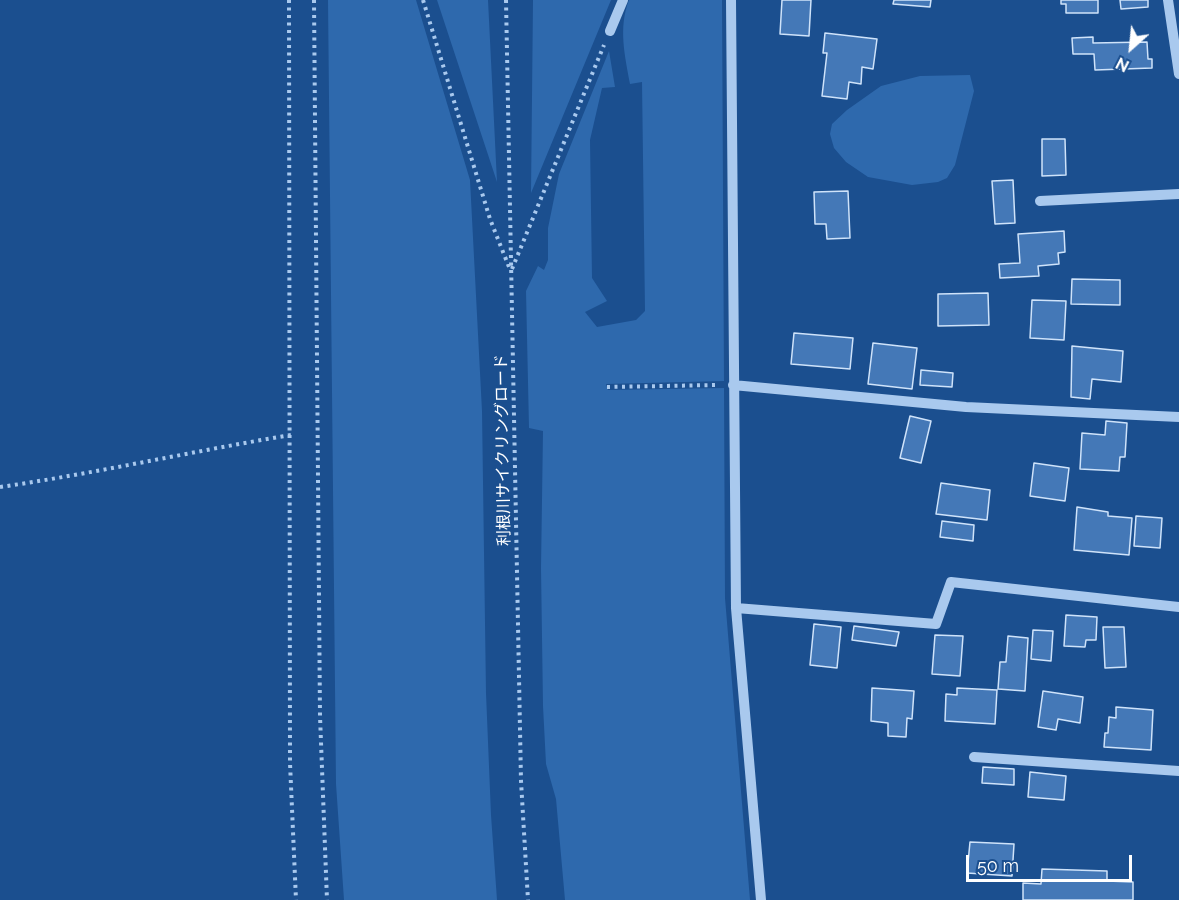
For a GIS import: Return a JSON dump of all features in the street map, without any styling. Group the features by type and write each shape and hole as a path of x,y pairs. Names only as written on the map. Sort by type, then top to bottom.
{"street":[{"path":"610,31 623,0"},
{"path":"730,0 736,608 761,900"},
{"path":"1168,0 1179,74"},
{"path":"1040,201 1179,194"},
{"path":"733,385 966,407 1179,417"},
{"path":"736,608 936,624 951,582 1179,608"},
{"path":"974,758 1179,771"}],"path":[{"path":"289,0 290,763 296,900"},
{"path":"314,0 320,716 327,900"},
{"path":"423,0 490,219 511,272"},
{"name":"利根川サイクリングロード","path":"507,0 521,781 528,900"},
{"path":"511,272 610,31"},
{"path":"607,387 733,385"},
{"path":"0,486 67,477 291,435"}],"shaded area":[{"path":"328,0 416,0 470,180 482,411 486,693 497,900 344,900 336,784"},
{"path":"437,0 488,0 497,182"},
{"path":"533,0 611,0 531,193"},
{"path":"629,0 722,0 724,381 606,384 608,390 724,388 725,598 750,900 565,900 556,799 546,764 541,568 543,431 529,428 526,291 538,266 544,270 548,260 548,228 559,174 609,51 615,87 602,88 590,140 592,278 607,301 585,312 597,327 636,320 645,311 642,82 630,84 626,63 623,32"},
{"path":"970,75 974,91 955,165 947,178 938,182 912,185 868,177 846,162 834,148 830,134 832,124 847,110 881,86 920,76"}],"building":[{"path":"782,0 811,0 809,36 780,34"},
{"path":"894,0 931,0 930,7 893,4"},
{"path":"1061,0 1098,0 1098,13 1066,13 1066,4 1061,4"},
{"path":"1120,0 1148,0 1148,7 1121,9"},
{"path":"825,33 877,39 873,69 862,67 861,84 849,82 847,99 822,96 827,53 823,53"},
{"path":"1093,37 1093,43 1147,42 1148,59 1152,59 1152,68 1095,70 1094,54 1073,54 1072,38"},
{"path":"1042,139 1065,139 1066,175 1042,176"},
{"path":"1013,180 1015,223 995,224 992,181"},
{"path":"848,191 850,238 827,239 826,224 815,224 814,192"},
{"path":"1064,231 1065,252 1058,253 1059,264 1038,266 1039,276 1000,278 999,264 1020,263 1018,234"},
{"path":"1072,279 1120,280 1120,305 1071,304"},
{"path":"988,293 989,325 938,326 938,294"},
{"path":"1032,300 1066,301 1064,340 1030,338"},
{"path":"794,333 853,338 850,369 791,364"},
{"path":"873,343 917,348 912,389 868,384"},
{"path":"1072,346 1123,351 1121,382 1092,379 1090,399 1071,397"},
{"path":"921,370 953,373 952,387 920,385"},
{"path":"910,416 931,421 921,463 900,458"},
{"path":"1106,421 1127,423 1125,457 1120,457 1119,471 1080,469 1082,433 1105,435"},
{"path":"1034,463 1069,468 1065,501 1030,496"},
{"path":"941,483 990,490 987,520 936,514"},
{"path":"1077,507 1108,512 1108,516 1132,518 1129,555 1074,550"},
{"path":"1136,516 1162,518 1160,548 1134,546"},
{"path":"942,521 974,525 973,541 940,537"},
{"path":"1066,615 1097,617 1096,640 1086,640 1085,647 1064,646"},
{"path":"814,624 841,627 837,668 810,665"},
{"path":"854,626 899,632 896,646 852,640"},
{"path":"1103,627 1124,627 1126,667 1105,668"},
{"path":"1033,630 1053,631 1051,661 1031,659"},
{"path":"935,635 963,636 960,676 932,674"},
{"path":"1008,636 1028,638 1025,691 998,689 1000,662 1006,662"},
{"path":"872,688 914,691 912,719 907,718 906,737 888,736 888,723 871,721"},
{"path":"957,688 997,690 995,724 945,721 946,694 957,695"},
{"path":"1043,691 1083,697 1080,723 1058,719 1056,730 1038,727"},
{"path":"1116,707 1153,710 1151,750 1104,747 1109,717 1116,718"},
{"path":"983,767 1014,769 1014,785 982,783"},
{"path":"1030,772 1066,776 1064,800 1028,797"},
{"path":"970,842 1014,844 1012,876 967,873"},
{"path":"1042,869 1107,871 1107,881 1133,882 1133,900 1023,900 1023,883 1041,884"}]}
